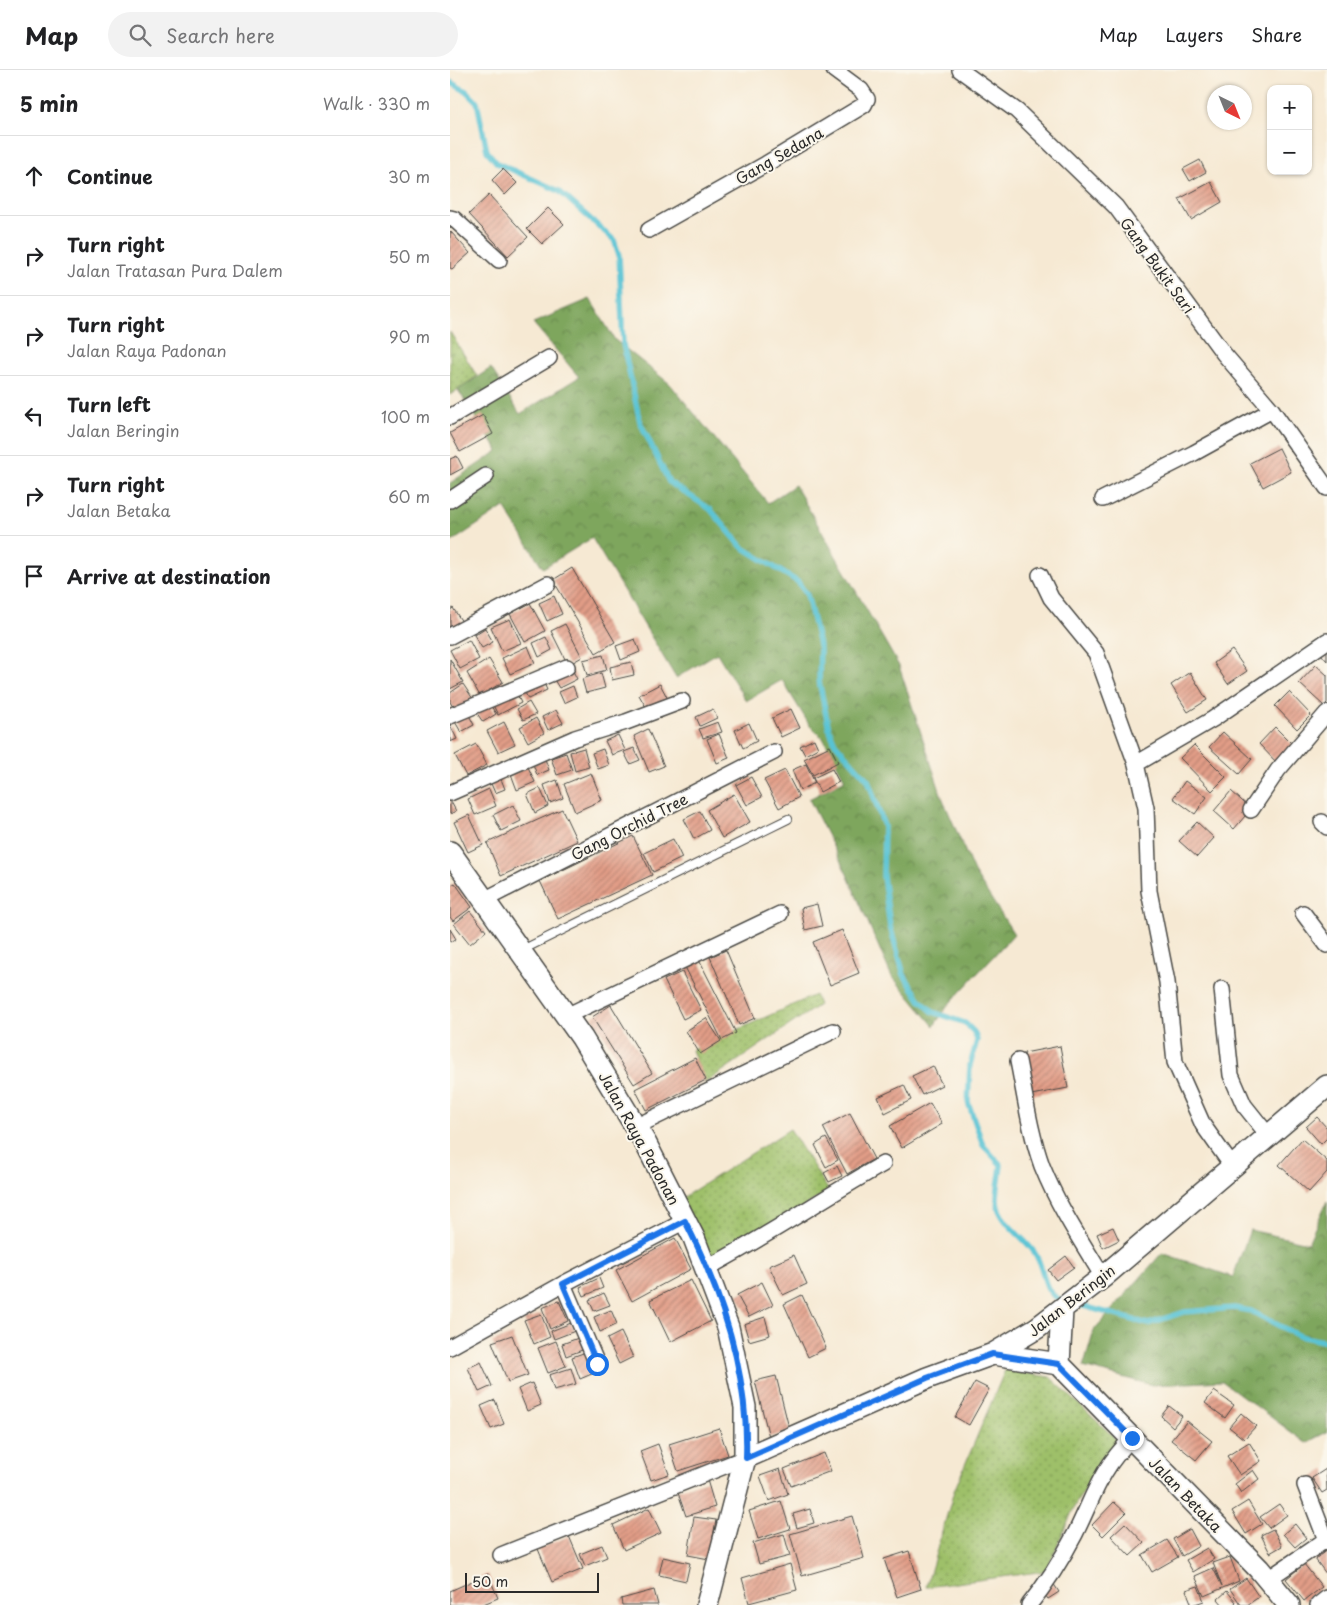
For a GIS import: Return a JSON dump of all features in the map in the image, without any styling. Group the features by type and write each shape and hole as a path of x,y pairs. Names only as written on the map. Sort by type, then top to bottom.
{"street":[{"name":"Gang Sedana","path":"649,230 766,164 864,105 867,99 864,92 834,70"},
{"name":"Gang Bukit Sari","path":"960,70 1017,111 1116,207 1219,347 1272,410 1327,488"},
{"path":"450,218 454,219 499,260"},
{"path":"450,417 549,358"},
{"path":"1103,499 1194,453 1272,410"},
{"path":"450,500 486,476"},
{"path":"1040,575 1051,598 1096,653 1136,764 1146,808 1149,891 1167,982 1175,1062 1203,1125 1232,1166"},
{"path":"450,636 548,584"},
{"path":"1136,764 1213,720 1327,641"},
{"path":"450,716 567,667"},
{"path":"450,793 576,738 682,701"},
{"path":"1251,810 1278,770 1327,713"},
{"name":"Gang Orchid Tree","path":"484,900 774,752"},
{"name":"Jalan Raya Padonan","path":"450,852 456,874 484,900 598,1062 636,1127 685,1221 723,1312 734,1352 745,1407 746,1458 707,1605"},
{"path":"1302,913 1327,945"},
{"path":"566,1016 780,914"},
{"path":"1222,989 1231,1075 1244,1105 1268,1135"},
{"path":"636,1127 833,1031"},
{"path":"1018,1061 1030,1120 1042,1165 1058,1201 1103,1277"},
{"name":"Jalan Beringin","path":"746,1458 927,1378 992,1354 1037,1328 1103,1277 1327,1086"},
{"path":"705,1268 737,1252 827,1196 883,1164"},
{"path":"450,1347 563,1284 685,1221"},
{"path":"563,1284 597,1364"},
{"path":"992,1354 1059,1364 1062,1310"},
{"name":"Jalan Betaka","path":"1059,1364 1268,1579 1289,1605"},
{"path":"1029,1605 1045,1585 1065,1553 1100,1476 1111,1459 1132,1438"},
{"path":"500,1555 746,1458"},
{"path":"1268,1579 1326,1539 1305,1485"},
{"path":"1318,1605 1327,1598"}],"lane":[{"path":"520,951 788,818"}],"green space":[{"path":"590,299 615,340 670,384 768,503 795,485 899,666 942,797 974,872 1014,934 949,1004 934,1026 891,975 846,872 809,799 845,780 823,738 810,726 782,680 746,701 717,653 676,678 592,538 543,568 504,507 450,543 450,483 498,451 458,390 491,368 520,414 579,377 533,323"},
{"path":"450,332 477,376 450,395"},
{"path":"815,995 819,1005 705,1083 692,1050"},
{"path":"790,1129 829,1191 706,1266 668,1207"},
{"path":"1327,1201 1327,1432 1306,1443 1222,1381 1152,1385 1083,1367 1094,1330 1162,1253 1233,1277 1250,1230 1308,1243"},
{"path":"1005,1370 1050,1377 1118,1441 1076,1503 1046,1571 926,1587 954,1491"}],"building":[{"path":"1200,160 1206,172 1190,181 1183,169"},
{"path":"503,169 517,183 505,195 492,180"},
{"path":"1211,182 1222,202 1191,220 1179,199"},
{"path":"489,195 528,237 508,256 469,214"},
{"path":"548,208 564,224 542,244 527,229"},
{"path":"450,231 470,253 452,269 450,268"},
{"path":"483,415 493,434 460,452 450,433"},
{"path":"1279,448 1291,472 1263,487 1250,463"},
{"path":"457,456 463,468 450,475 450,459"},
{"path":"572,568 615,642 596,653 553,580"},
{"path":"554,596 562,614 547,621 539,603"},
{"path":"530,603 545,631 525,642 510,614"},
{"path":"453,608 464,625 450,633 450,610"},
{"path":"510,619 521,643 502,651 491,627"},
{"path":"565,624 582,657 568,665 551,631"},
{"path":"485,628 493,642 482,648 474,635"},
{"path":"546,637 552,650 539,657 533,643"},
{"path":"635,639 640,652 621,660 616,646"},
{"path":"469,640 479,659 460,669 450,650"},
{"path":"528,646 535,663 510,674 502,658"},
{"path":"1327,648 1327,661 1321,654"},
{"path":"1232,650 1247,671 1228,684 1214,663"},
{"path":"603,655 607,670 587,675 583,660"},
{"path":"450,659 463,682 450,689"},
{"path":"489,659 503,682 480,696 467,673"},
{"path":"631,662 634,675 612,680 610,667"},
{"path":"1316,665 1327,675 1327,703 1324,706 1299,683"},
{"path":"572,669 577,679 559,688 553,678"},
{"path":"1190,672 1207,700 1188,712 1171,685"},
{"path":"601,673 605,688 586,693 582,679"},
{"path":"542,679 547,690 528,699 523,688"},
{"path":"463,684 473,699 455,710 450,702 450,693"},
{"path":"660,684 668,699 647,709 639,695"},
{"path":"573,686 577,697 564,703 559,692"},
{"path":"516,692 521,703 498,715 492,703"},
{"path":"1289,692 1311,715 1297,729 1275,706"},
{"path":"529,702 536,714 523,720 517,709"},
{"path":"489,703 496,714 483,722 476,712"},
{"path":"713,709 717,718 700,726 696,717"},
{"path":"791,709 800,728 781,737 772,718"},
{"path":"556,710 563,723 548,730 542,717"},
{"path":"468,713 474,725 461,732 454,720"},
{"path":"536,718 544,733 528,742 520,727"},
{"path":"504,722 515,744 498,752 487,731"},
{"path":"718,722 722,732 703,738 699,729"},
{"path":"749,723 757,741 743,748 735,730"},
{"path":"450,725 457,739 450,742"},
{"path":"1275,727 1295,747 1278,764 1259,744"},
{"path":"648,729 664,766 649,772 634,736"},
{"path":"1223,732 1252,759 1239,774 1209,747"},
{"path":"719,734 729,758 717,763 707,739"},
{"path":"618,735 625,750 612,755 605,741"},
{"path":"814,739 818,748 805,755 800,746"},
{"path":"476,744 487,765 466,776 455,755"},
{"path":"1194,745 1226,777 1212,791 1180,758"},
{"path":"830,746 838,762 813,775 804,759"},
{"path":"584,748 589,767 575,771 570,752"},
{"path":"634,748 640,760 630,764 624,752"},
{"path":"603,749 609,765 598,769 592,753"},
{"path":"566,753 572,770 557,775 551,758"},
{"path":"545,759 549,770 537,775 533,764"},
{"path":"806,764 815,783 800,790 792,770"},
{"path":"528,767 535,782 517,790 511,774"},
{"path":"832,769 839,782 820,792 813,778"},
{"path":"785,770 799,797 779,808 764,780"},
{"path":"591,773 602,800 575,812 564,784"},
{"path":"499,774 505,789 495,793 489,779"},
{"path":"751,777 762,797 747,805 736,785"},
{"path":"557,780 563,798 550,803 544,785"},
{"path":"1185,781 1207,797 1195,814 1173,798"},
{"path":"540,788 548,806 535,813 527,794"},
{"path":"489,789 496,806 475,815 468,799"},
{"path":"1231,791 1251,809 1234,829 1214,811"},
{"path":"734,794 750,822 722,838 707,810"},
{"path":"450,800 456,811 450,814"},
{"path":"513,805 521,821 501,831 493,815"},
{"path":"562,809 577,841 501,876 487,843"},
{"path":"700,811 710,830 694,839 684,819"},
{"path":"469,815 483,845 468,852 454,822"},
{"path":"1197,822 1214,838 1197,857 1179,841"},
{"path":"633,836 652,875 558,919 540,881"},
{"path":"673,839 682,858 653,872 644,853"},
{"path":"455,883 472,907 453,921 450,917 450,886"},
{"path":"817,904 822,926 805,930 801,908"},
{"path":"470,911 486,931 470,944 454,924"},
{"path":"450,929 456,939 450,942"},
{"path":"842,930 859,973 830,985 813,942"},
{"path":"726,950 755,1018 739,1025 710,957"},
{"path":"699,960 736,1033 722,1040 685,967"},
{"path":"682,972 701,1010 683,1019 664,980"},
{"path":"611,1005 652,1073 634,1084 592,1017"},
{"path":"706,1018 721,1041 700,1054 686,1031"},
{"path":"1060,1046 1068,1088 1031,1095 1024,1053"},
{"path":"695,1058 706,1080 646,1110 635,1089"},
{"path":"933,1066 942,1085 922,1095 912,1076"},
{"path":"904,1085 911,1100 885,1113 878,1097"},
{"path":"930,1103 942,1124 902,1148 890,1126"},
{"path":"850,1113 874,1159 847,1174 823,1127"},
{"path":"1317,1117 1327,1128 1327,1138 1321,1144 1306,1127"},
{"path":"826,1138 838,1160 826,1167 815,1145"},
{"path":"1302,1139 1327,1161 1327,1172 1309,1192 1279,1165"},
{"path":"837,1166 842,1176 829,1182 824,1173"},
{"path":"1113,1227 1119,1240 1103,1248 1097,1234"},
{"path":"675,1238 691,1269 632,1301 616,1270"},
{"path":"794,1255 807,1284 783,1295 769,1266"},
{"path":"1066,1256 1074,1267 1056,1280 1048,1270"},
{"path":"599,1278 603,1288 584,1296 580,1287"},
{"path":"691,1280 711,1321 670,1342 650,1300"},
{"path":"762,1282 773,1305 749,1317 737,1295"},
{"path":"604,1293 610,1305 594,1311 589,1300"},
{"path":"802,1295 826,1348 808,1357 784,1304"},
{"path":"559,1301 568,1321 550,1329 542,1308"},
{"path":"611,1310 617,1324 600,1332 594,1317"},
{"path":"541,1314 550,1337 534,1344 524,1320"},
{"path":"765,1317 770,1335 749,1341 744,1324"},
{"path":"571,1323 575,1331 554,1339 551,1331"},
{"path":"621,1332 633,1357 619,1364 607,1339"},
{"path":"512,1335 528,1375 508,1382 492,1342"},
{"path":"581,1337 585,1349 566,1356 562,1344"},
{"path":"556,1341 566,1366 548,1373 538,1348"},
{"path":"586,1352 594,1373 580,1379 572,1357"},
{"path":"481,1362 492,1386 479,1392 468,1368"},
{"path":"571,1368 576,1384 554,1390 549,1375"},
{"path":"776,1376 790,1432 769,1437 755,1381"},
{"path":"975,1382 989,1389 969,1425 955,1417"},
{"path":"532,1383 541,1405 527,1411 518,1389"},
{"path":"1214,1391 1234,1405 1225,1418 1205,1403"},
{"path":"495,1400 504,1424 491,1429 481,1406"},
{"path":"1169,1406 1182,1416 1173,1427 1161,1416"},
{"path":"1241,1413 1256,1426 1244,1439 1229,1427"},
{"path":"1187,1421 1212,1441 1196,1460 1171,1440"},
{"path":"719,1428 728,1455 678,1471 669,1444"},
{"path":"1249,1442 1261,1461 1240,1475 1227,1456"},
{"path":"658,1444 669,1474 651,1480 640,1451"},
{"path":"824,1453 831,1471 791,1486 784,1469"},
{"path":"780,1469 788,1494 769,1501 760,1476"},
{"path":"1326,1469 1327,1490 1322,1493 1312,1478"},
{"path":"1253,1470 1259,1479 1241,1493 1235,1484"},
{"path":"707,1480 715,1507 686,1516 677,1490"},
{"path":"781,1501 790,1529 758,1539 749,1511"},
{"path":"1248,1501 1262,1524 1246,1534 1232,1511"},
{"path":"1114,1502 1126,1513 1103,1536 1092,1525"},
{"path":"1279,1504 1287,1515 1269,1528 1260,1517"},
{"path":"649,1508 661,1533 624,1550 613,1525"},
{"path":"810,1509 814,1523 797,1528 793,1514"},
{"path":"852,1516 864,1558 802,1576 790,1534"},
{"path":"694,1517 716,1520 709,1559 688,1555"},
{"path":"1125,1523 1144,1543 1130,1556 1111,1536"},
{"path":"1295,1524 1306,1538 1295,1547 1283,1534"},
{"path":"1190,1529 1199,1546 1182,1556 1173,1539"},
{"path":"1273,1529 1282,1546 1270,1553 1261,1535"},
{"path":"784,1534 790,1556 759,1564 753,1543"},
{"path":"569,1536 583,1569 552,1582 538,1549"},
{"path":"1167,1540 1178,1557 1152,1572 1142,1555"},
{"path":"602,1545 607,1557 585,1566 580,1554"},
{"path":"1207,1548 1214,1559 1193,1572 1186,1560"},
{"path":"1327,1550 1327,1575 1315,1559"},
{"path":"909,1551 921,1589 897,1597 884,1559"},
{"path":"663,1557 690,1563 686,1581 659,1575"},
{"path":"1230,1557 1239,1581 1204,1596 1195,1576 1213,1568 1222,1586 1213,1563"},
{"path":"790,1564 797,1590 749,1603 742,1578"},
{"path":"1304,1564 1322,1587 1304,1601 1286,1579"},
{"path":"488,1574 498,1598 481,1605 450,1605 450,1591"},
{"path":"1246,1578 1259,1597 1247,1605 1241,1605 1230,1589"},
{"path":"1053,1583 1059,1592 1048,1599 1042,1591"},
{"path":"1198,1586 1204,1601 1192,1605 1186,1590"},
{"path":"654,1590 658,1605 622,1605 621,1599"},
{"path":"1227,1591 1236,1602 1233,1605 1223,1605 1218,1599"}],"waterway":[{"path":"450,82 466,91 477,102 487,151 497,163 559,191 614,240 619,255 623,344 640,422 669,482 710,509 742,547 798,582 807,595 820,649 819,681 829,729 835,743 868,780 884,826 883,876 890,926 904,975 921,1001 933,1012 965,1023 974,1032 977,1040 970,1065 968,1102 983,1145 1001,1165 997,1192 998,1207 1009,1226 1034,1252 1051,1293 1065,1301"},
{"path":"1076,1304 1148,1324 1184,1312 1234,1308 1251,1311 1299,1336 1327,1342"}],"route":[{"path":"597,1364 563,1284 685,1221 694,1238 728,1327 745,1407 746,1458 927,1378 992,1354 1059,1364 1132,1438"}]}
